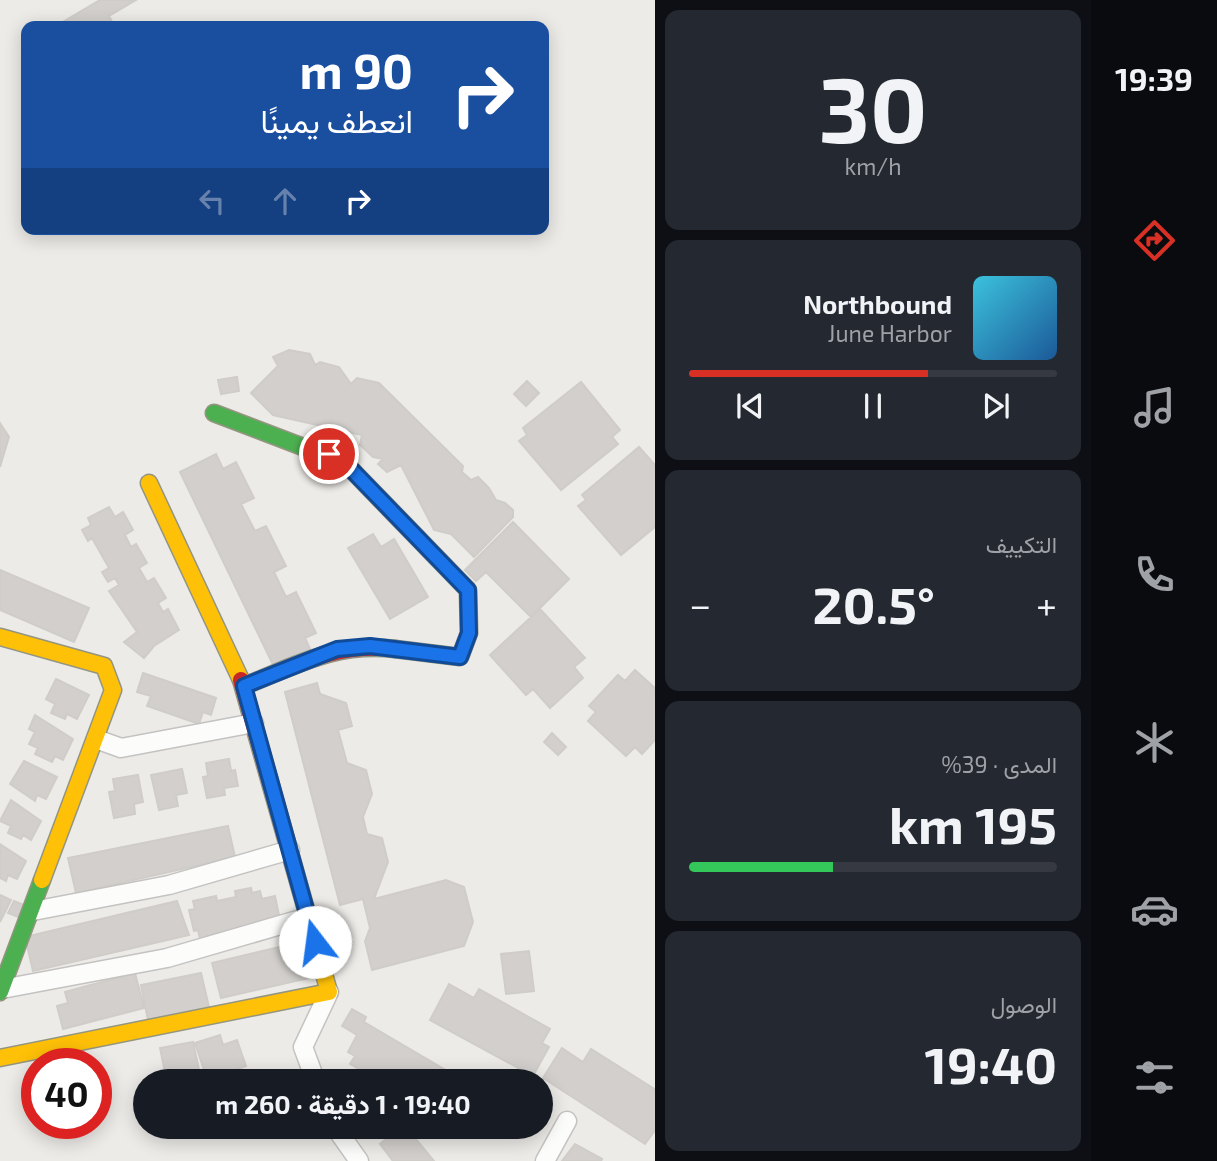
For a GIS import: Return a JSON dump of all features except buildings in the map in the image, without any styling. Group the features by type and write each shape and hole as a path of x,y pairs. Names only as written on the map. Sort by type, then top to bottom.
{"street":[{"path":"214,413 345,463 468,590 469,633 460,657 370,646 337,649 244,686"},
{"path":"149,483 244,686 290,850 329,992 303,1047 311,1069"},
{"path":"0,637 104,666 113,691 33,911 1,990"},
{"path":"96,739 121,748 254,723"},
{"path":"33,911 169,885 290,850"},
{"path":"1,990 167,958 308,917"},
{"path":"0,1058 329,992"},
{"path":"545,1161 567,1121"},
{"path":"343,1139 359,1161"}],"traffic: fast":[{"path":"214,413 345,463 468,590 469,633 460,657 395,649"},
{"path":"0,992 42,880"}],"traffic: slow":[{"path":"149,483 241,680"},
{"path":"0,637 104,666 113,690 42,880"},
{"path":"0,1058 329,992 307,913"}],"traffic: jam":[{"path":"244,686 335,652 395,649"},
{"path":"241,680 307,913"}],"route":[{"path":"315,942 244,686 337,649 370,646 460,657 469,633 468,590 345,463 329,454"}]}
